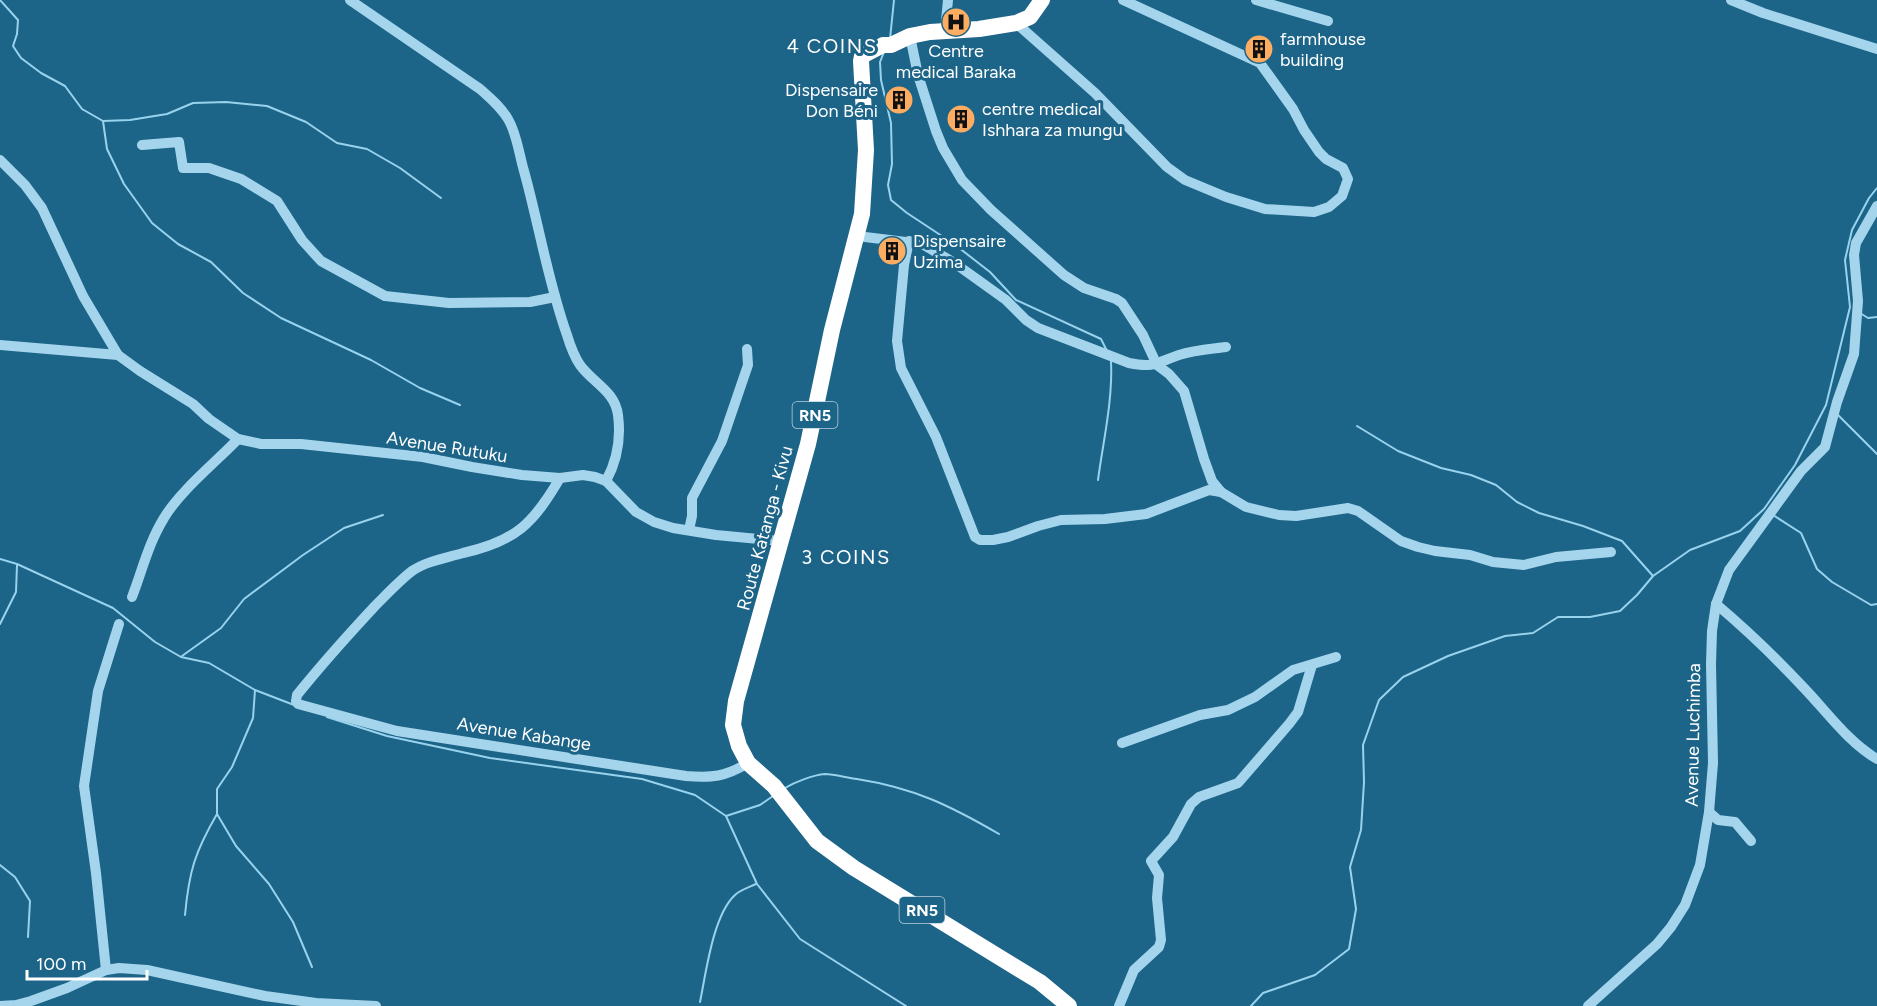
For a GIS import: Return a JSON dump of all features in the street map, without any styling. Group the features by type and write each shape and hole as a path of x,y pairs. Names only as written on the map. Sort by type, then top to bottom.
{"highway":[{"path":"1016,23 1030,16 1042,0"},
{"name":"Route Katanga - Kivu","path":"1016,23 910,36 862,56 865,170 862,214 837,310 810,433 736,701 733,725 739,746 748,763 774,786 817,841 989,953 1022,970 1069,1006"}],"street":[{"path":"350,0 480,89 498,104 509,121 535,208 555,297 567,337 580,365 609,393 615,405 618,433 617,453 614,466 606,481 636,512 654,522 673,528 780,542"},
{"path":"945,31 948,0"},
{"path":"1016,23 1095,93 1167,167 1185,180 1226,197 1265,209 1314,212 1329,207 1342,196 1348,179 1343,168 1326,159 1319,152 1293,109 1260,63 1123,0"},
{"path":"1256,0 1328,21"},
{"path":"1731,0 1763,13 1877,49"},
{"path":"910,36 918,75 933,121 943,148 962,180 991,210 1064,275 1084,288 1116,298 1122,303 1143,335 1156,365 1169,374 1184,392 1212,481 1221,492 1246,507 1280,515 1296,516 1348,508 1358,511 1401,541 1435,551 1470,555 1493,562 1524,565 1556,557 1611,552"},
{"path":"142,145 179,142 183,168 209,168 241,178 277,201 302,240 321,261 385,296 449,303 530,302 555,297"},
{"path":"0,160 25,185 42,208 83,296 118,355"},
{"name":"Avenue Luchimba","path":"1588,1006 1657,944 1671,927 1685,905 1700,865 1709,812 1713,763 1712,631 1716,604 1729,570 1794,482 1825,447 1837,402 1850,368 1858,312 1856,243 1877,206"},
{"path":"857,236 922,244 953,262 1006,300 1026,320 1038,328 1118,360 1143,366 1156,365 1179,355 1226,347"},
{"path":"909,241 904,266 897,341 901,368 936,437 975,537 980,540 993,540 1061,520 1125,518 1164,509 1209,490 1221,492"},
{"path":"0,345 118,355"},
{"path":"689,530 692,498 722,441 748,365 747,349"},
{"name":"Avenue Rutuku","path":"118,355 193,404 209,419 238,439 261,444 301,444 423,457 522,475 560,478 582,475 606,481"},
{"path":"132,597 164,517 175,502 238,439"},
{"name":"Avenue Kabange","path":"560,478 534,516 512,536 502,542 475,551 425,564 410,573 339,644 297,695 296,701 298,704 325,712 398,731 686,776 710,778 724,776 748,763"},
{"path":"1716,604 1779,662 1850,737 1877,759"},
{"path":"106,970 84,786 98,691 119,624"},
{"path":"1122,743 1200,715 1228,710 1255,697 1293,670 1336,657"},
{"path":"1119,1006 1134,970 1159,947 1161,940 1157,898 1159,876 1152,859 1173,837 1191,804 1199,797 1238,783 1289,724 1298,712 1312,665"},
{"path":"1709,812 1718,820 1735,822 1751,841"},
{"path":"0,1006 31,1001 106,970 119,968 147,970 265,996 316,1003 376,1006"}],"waterway":[{"path":"0,0 18,20 13,46 21,58 41,73 65,86 82,109 103,121 107,149 124,184 152,223 178,244 211,262 243,293 281,318 371,360 420,388 460,405"},
{"path":"890,39 894,0"},
{"path":"884,52 880,62 881,80 891,123 892,164 888,185 891,200 990,272 1016,300 1101,339 1107,351"},
{"path":"103,121 130,120 167,114 193,103 226,102 267,106 306,122 337,143 367,149 400,168 441,198"},
{"path":"1251,1006 1263,993 1315,975 1349,949 1356,909 1350,867 1361,830 1364,782 1363,745 1379,700 1403,677 1448,656 1505,636 1533,633 1558,617 1590,617 1620,611 1653,576 1690,550 1740,531 1764,509 1795,465 1826,405 1850,307 1845,260 1852,230 1877,188"},
{"path":"1860,313 1868,318 1877,317"},
{"path":"1098,480 1109,406 1111,361"},
{"path":"1837,414 1877,454"},
{"path":"1357,426 1398,451 1441,468 1471,475 1496,485 1517,502 1539,513 1622,541 1653,576"},
{"path":"182,656 221,628 244,599 303,555 344,528 383,515"},
{"path":"1773,515 1801,533 1817,569 1832,582 1871,605 1877,604"},
{"path":"0,559 17,564 113,608 155,642 181,657 209,663 255,690 294,705"},
{"path":"0,624 16,592 17,565"},
{"path":"255,690 253,718 232,767 217,789 217,814 236,846 269,884 293,922 312,967"},
{"path":"327,717 387,736 490,758 642,779 695,795 726,816 757,884 800,939 906,1006"},
{"path":"785,788 804,779 825,774 896,787 964,814 999,834"},
{"path":"726,816 760,805 773,796"},
{"path":"185,915 194,862 217,814"},
{"path":"0,865 15,877 30,901 28,937"},
{"path":"700,1002 712,945 721,916 735,895 756,884"}],"place":[{"name":"Centre medical Baraka","path":"956,22"},
{"name":"farmhouse building","path":"1259,49"},
{"name":"Dispensaire Don Béni","path":"899,100"},
{"name":"centre medical Ishhara za mungu","path":"961,119"},
{"name":"Dispensaire Uzima","path":"892,251"}],"district":[{"name":"4 COINS","path":"832,46"},
{"name":"3 COINS","path":"846,557"}]}
